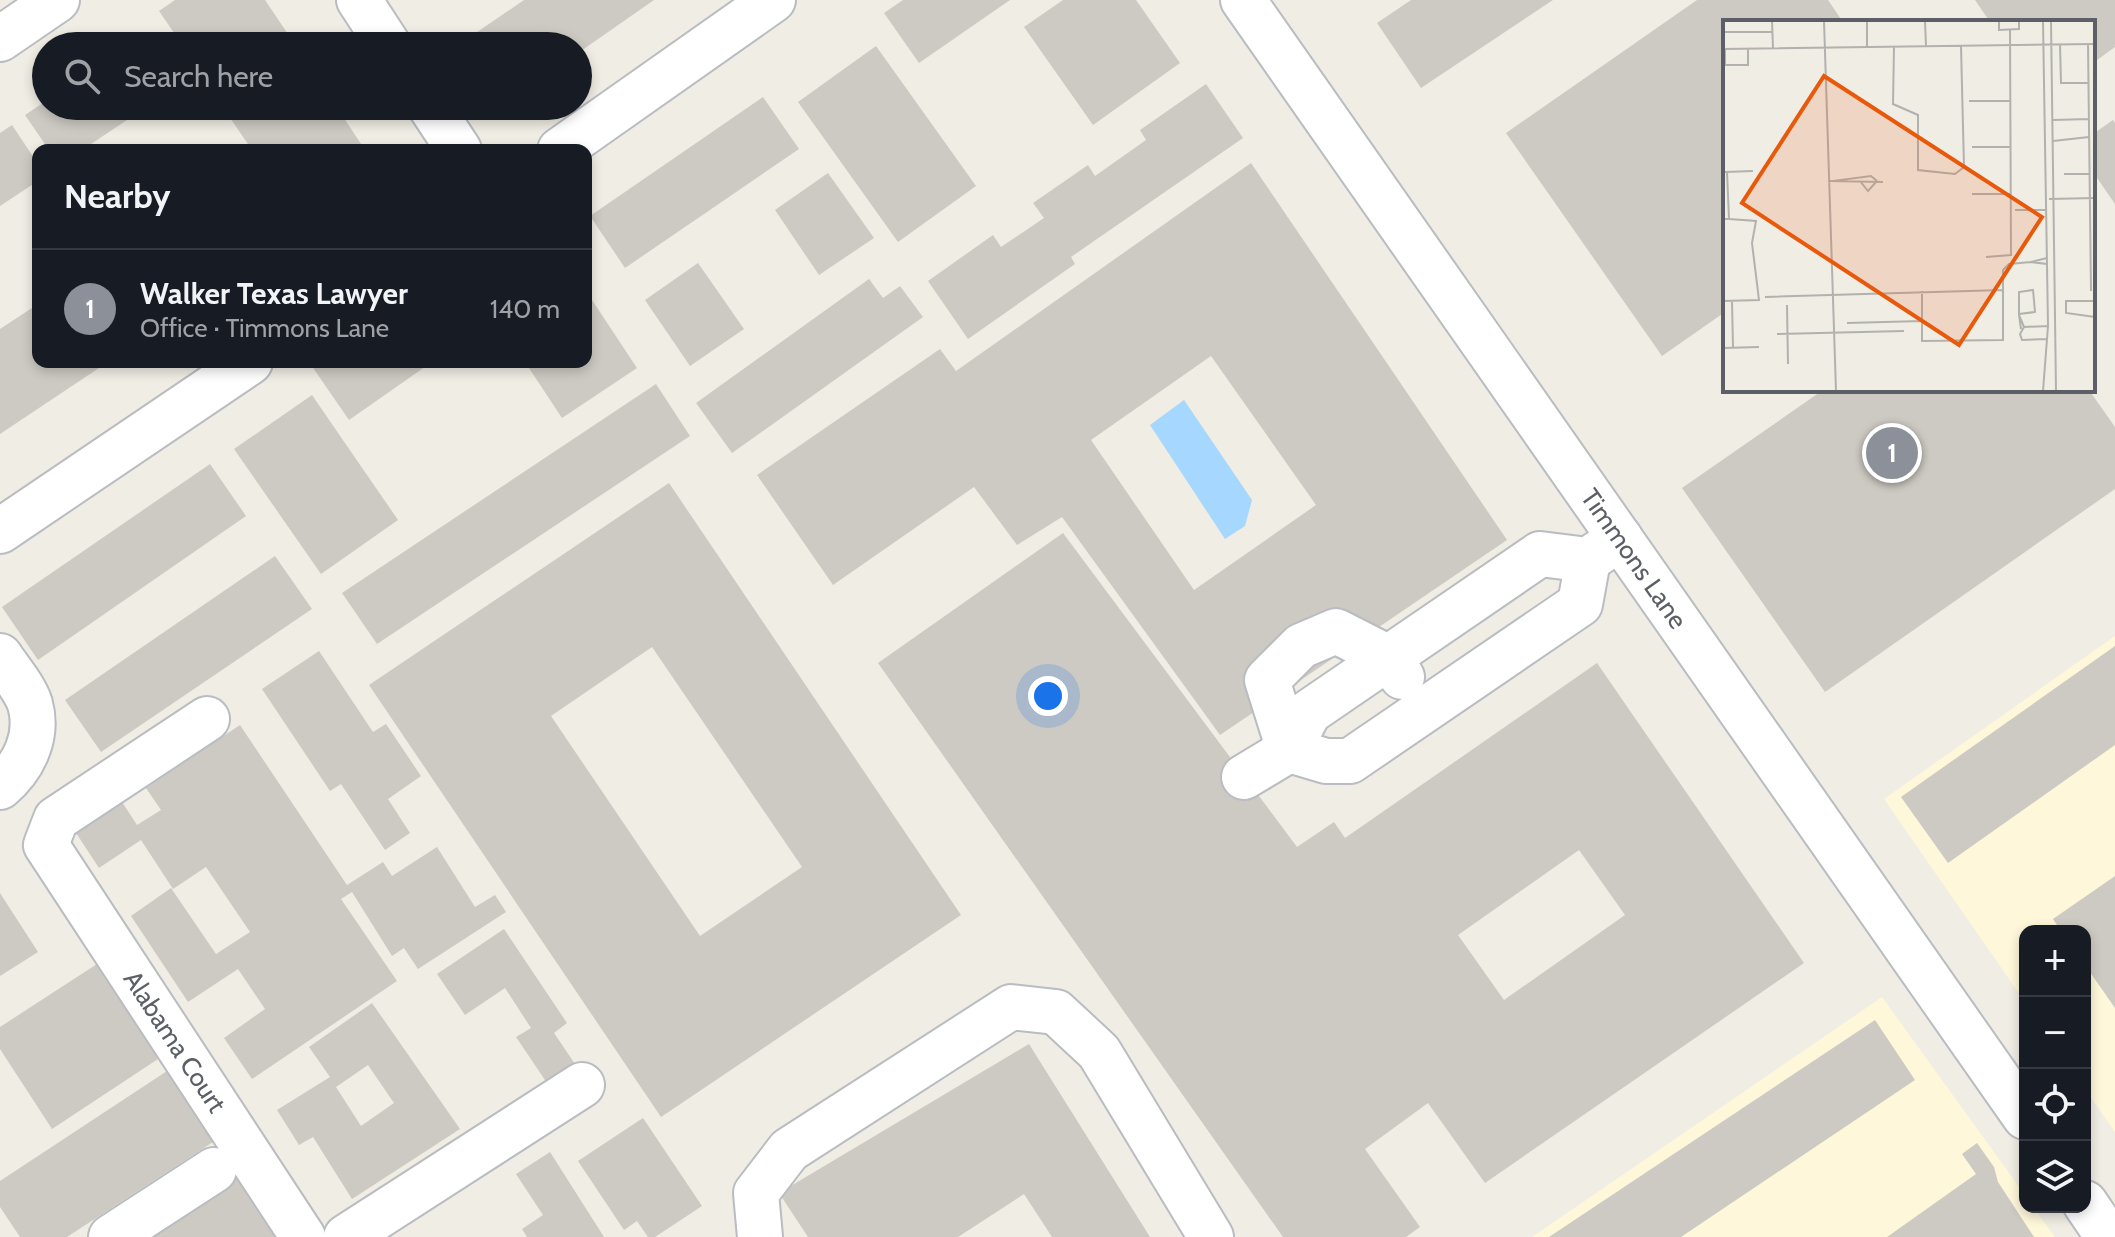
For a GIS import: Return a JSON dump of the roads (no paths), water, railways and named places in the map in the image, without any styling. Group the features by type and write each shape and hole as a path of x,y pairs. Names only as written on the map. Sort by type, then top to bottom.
{"street":[{"path":"0,39 57,0"},
{"path":"359,0 380,32"},
{"path":"569,144 773,0"},
{"name":"Timmons Lane","path":"1243,0 1604,549 2019,1109"},
{"path":"439,120 455,144"},
{"path":"0,531 241,368"},
{"path":"1244,777 1289,750 1309,712 1540,554 1604,549 1580,604 1350,761 1326,761 1289,750"},
{"path":"1289,750 1267,680 1301,646 1336,631 1389,658 1424,709"},
{"path":"0,656 30,703 32,736 25,759 0,787"},
{"name":"Alabama Court","path":"207,719 56,819 46,845 303,1237"},
{"path":"760,1237 756,1193 789,1150 1011,1007 1056,1012 1099,1052 1211,1237"},
{"path":"346,1237 582,1085"},
{"path":"111,1237 214,1170"},
{"path":"2091,1212 2108,1237"}],"water":[{"path":"1184,400 1252,500 1245,526 1225,539 1150,425"}],"place":[{"name":"Walker Texas Lawyer","path":"1892,453"}]}
